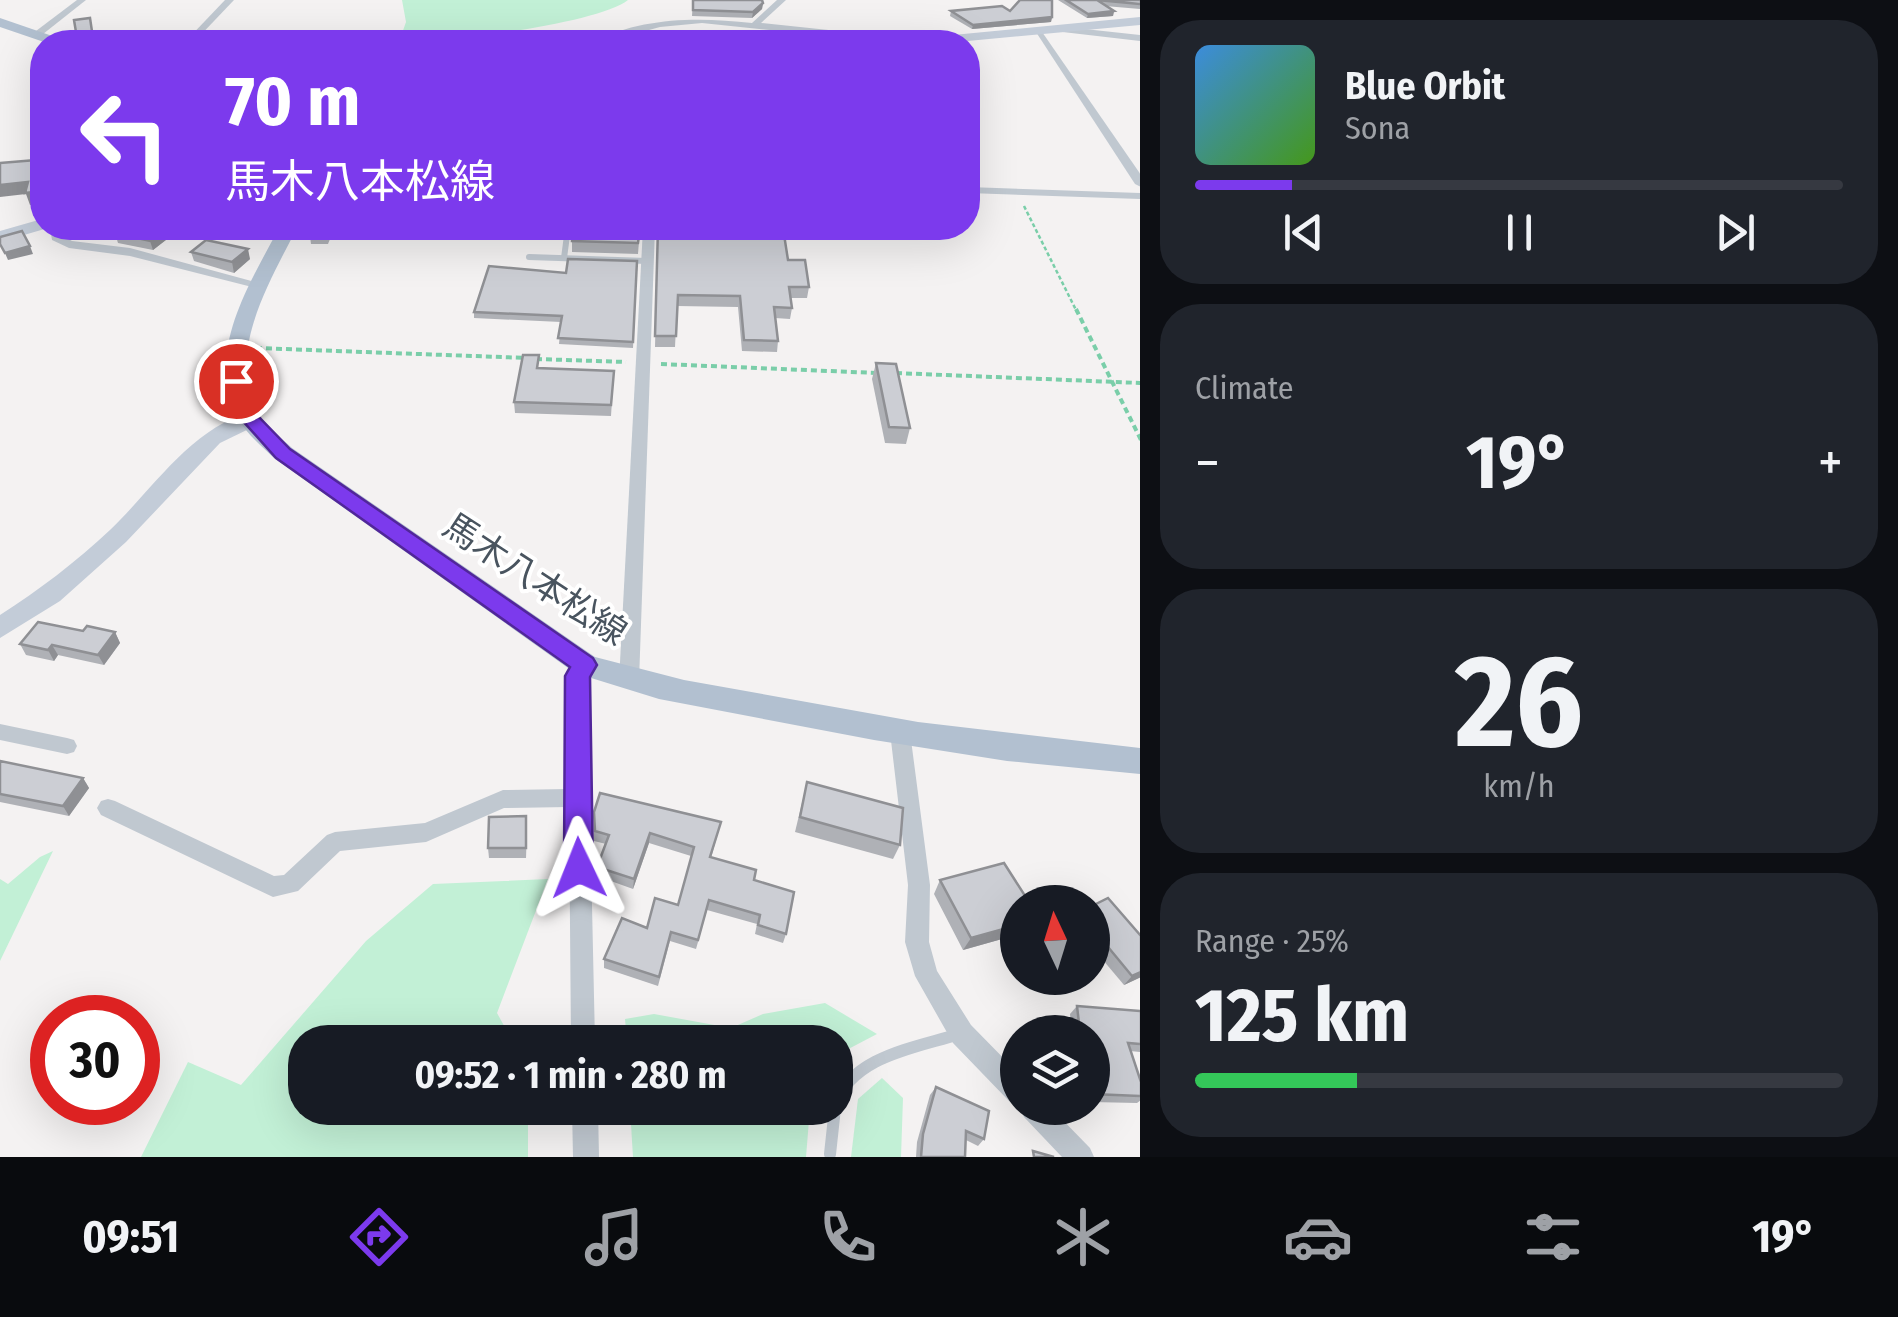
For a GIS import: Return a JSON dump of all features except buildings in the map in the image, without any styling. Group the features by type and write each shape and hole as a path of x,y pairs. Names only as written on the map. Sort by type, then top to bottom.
{"main road":[{"path":"3,26 30,34"},
{"name":"馬木八本松線","path":"282,240 236,347 236,381 250,419 283,453 585,665 629,681 900,732 1140,762"}],"street":[{"path":"43,30 82,0"},
{"path":"201,30 230,0"},
{"path":"754,24 782,0"},
{"path":"642,30 680,20 813,30"},
{"path":"980,38 1140,21"},
{"path":"1058,30 1140,38"},
{"path":"1037,31 1140,184"},
{"path":"980,36 1001,36"},
{"path":"980,190 1140,196"},
{"path":"0,237 30,228"},
{"path":"62,240 130,252 260,285"},
{"path":"629,681 648,240"},
{"path":"0,628 51,594 118,536 212,438 250,419"},
{"path":"583,1025 577,798 578,676 585,665"},
{"path":"0,732 67,746"},
{"path":"900,732 919,885 917,942 935,991 962,1034 1000,1073"},
{"path":"108,808 273,887 290,884 335,842 426,832 503,799 577,798"},
{"path":"585,1125 586,1157"},
{"path":"1050,1125 1081,1157"}],"lane":[{"path":"564,258 566,240"},
{"path":"528,256 647,261"},
{"path":"853,1074 857,1069 962,1034"},
{"path":"830,1154 833,1125"}],"path":[{"path":"1022,192 1020,198 1140,440"},
{"path":"236,347 1140,384"}],"green space":[{"path":"402,0 628,0 586,17 515,30 403,30 406,22"},
{"path":"53,851 0,961 0,879 8,884"},
{"path":"548,879 497,1013 504,1025 293,1025 366,941 433,884"},
{"path":"825,1003 877,1034 853,1047 853,1025 738,1025 763,1014"},
{"path":"654,1014 714,1025 626,1025 625,1019"},
{"path":"288,1031 288,1125 528,1125 528,1157 141,1157 188,1062 241,1085"},
{"path":"882,1078 903,1098 901,1157 851,1157 858,1099"},
{"path":"631,1125 809,1125 806,1157 633,1157"}],"route":[{"path":"236,381 250,419 283,453 585,665 578,676 579,868"}]}
